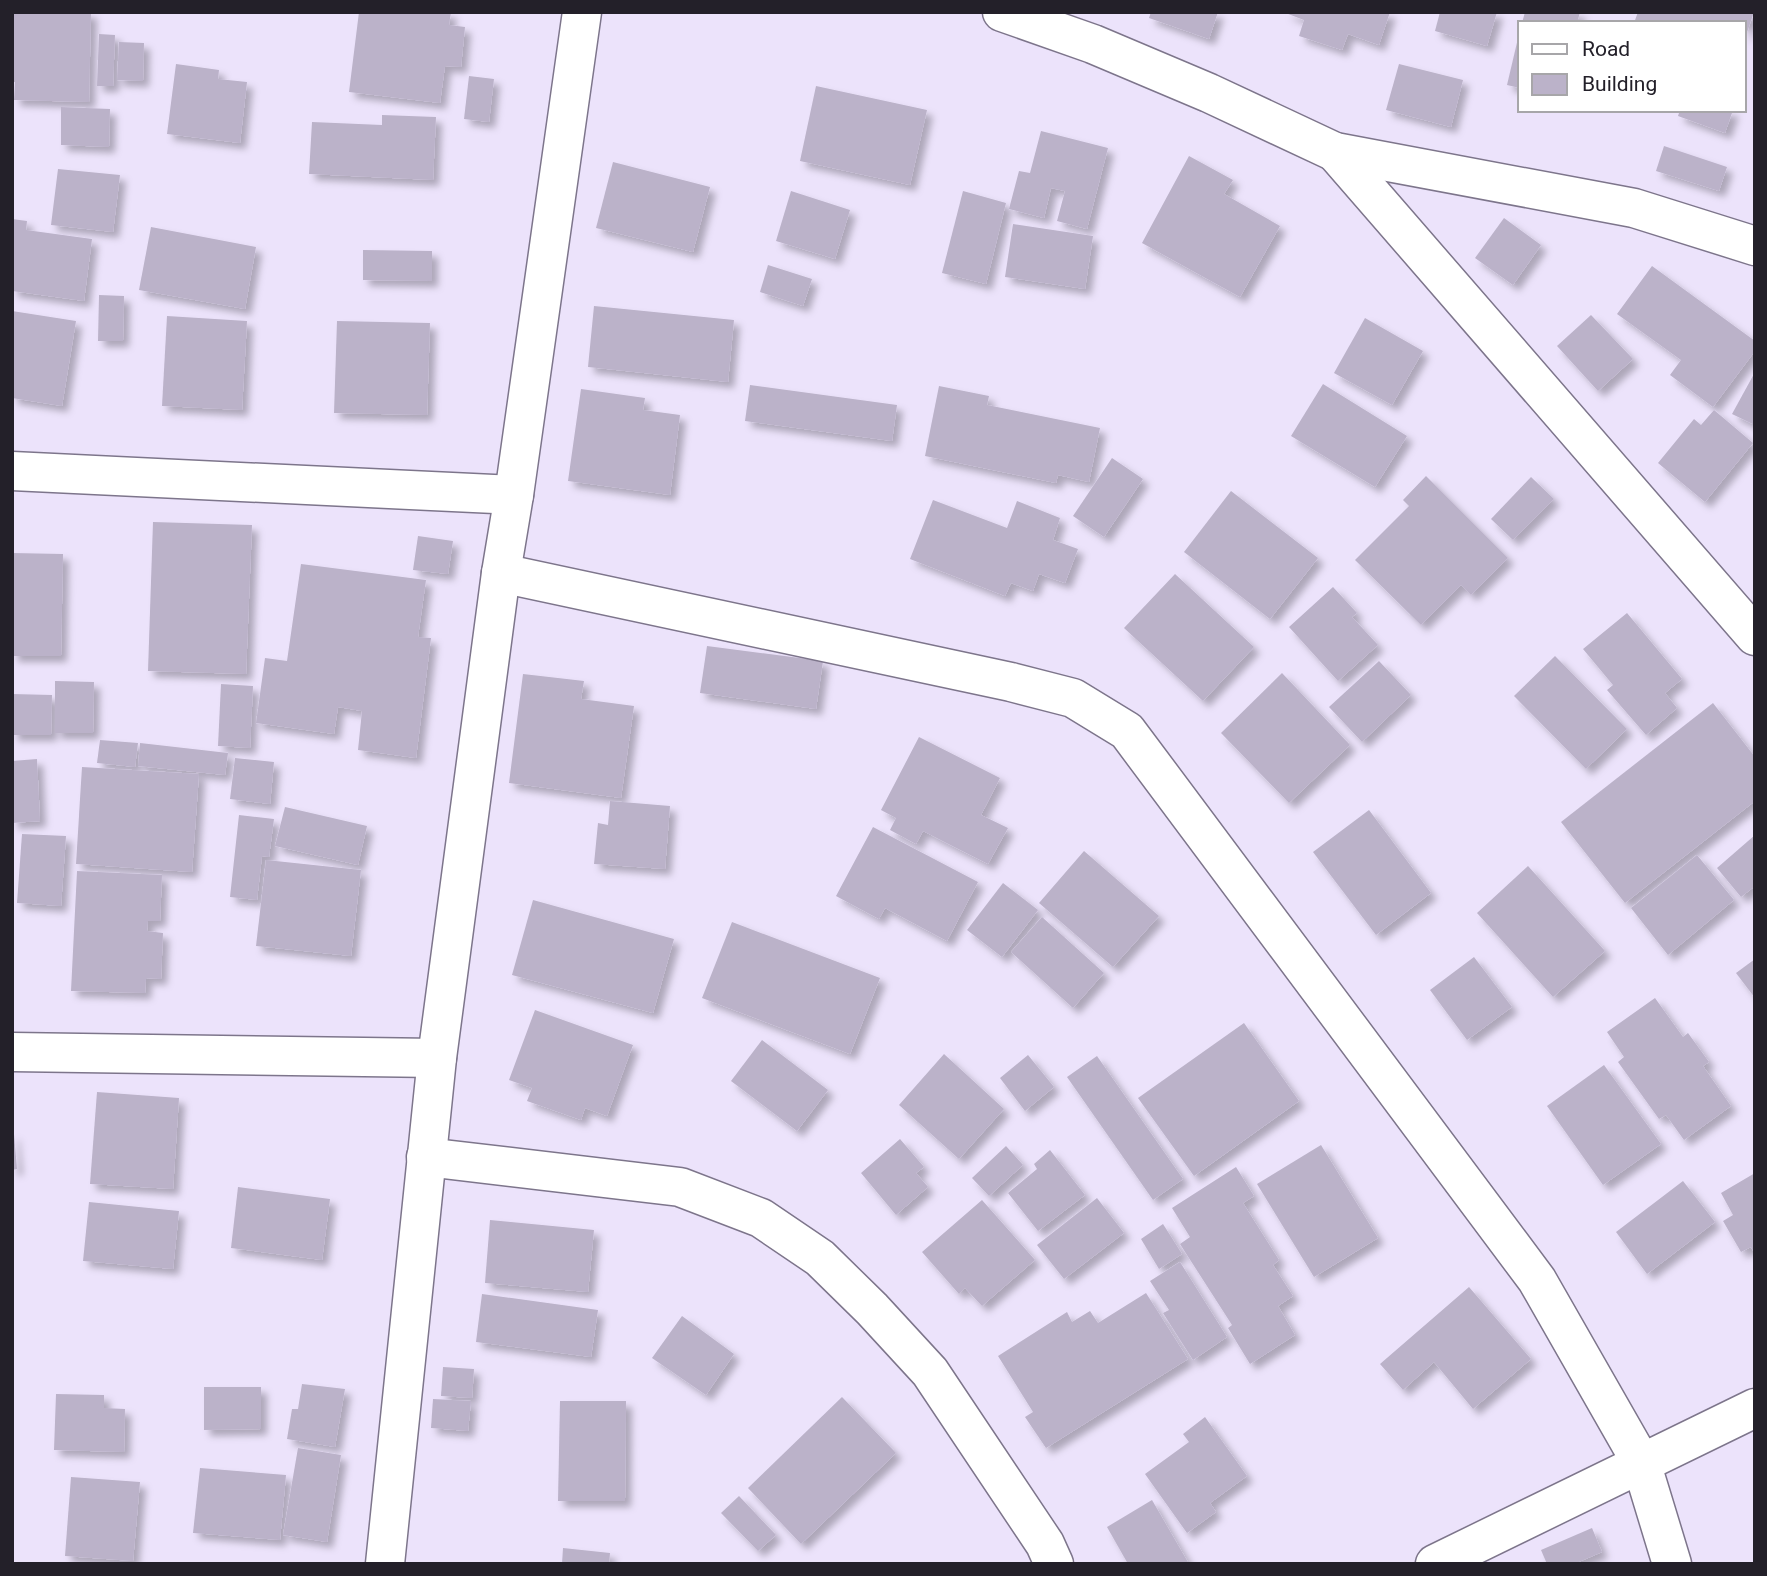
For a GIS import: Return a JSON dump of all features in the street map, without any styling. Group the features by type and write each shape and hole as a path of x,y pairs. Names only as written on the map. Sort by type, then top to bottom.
{"street":[{"path":"385,1564 437,1058 501,573 582,12"},
{"path":"1002,12 1151,68 1335,152 1634,208 1755,246"},
{"path":"1335,152 1755,636"},
{"path":"12,471 514,495"},
{"path":"501,573 1011,682 1073,698 1127,730 1537,1280 1641,1462 1672,1564"},
{"path":"12,1052 437,1058"},
{"path":"426,1157 680,1187 761,1218 820,1258 872,1308 930,1372 1045,1544 1054,1564"},
{"path":"1435,1564 1755,1408"}],"building":[{"path":"12,12 91,12 89,102 14,100"},
{"path":"359,12 451,12 449,25 465,27 461,67 445,66 440,103 349,92"},
{"path":"1151,12 1218,12 1209,39 1149,18"},
{"path":"1283,12 1390,12 1379,45 1348,34 1342,50 1299,36 1304,20"},
{"path":"1440,12 1497,12 1487,46 1435,31"},
{"path":"1525,12 1580,12 1578,21 1523,21"},
{"path":"1638,12 1754,12 1746,35 1746,21 1635,21"},
{"path":"99,34 115,35 113,86 97,86"},
{"path":"1518,38 1518,88 1507,85"},
{"path":"119,42 144,43 143,81 117,80"},
{"path":"176,64 219,70 218,79 247,82 240,143 167,134"},
{"path":"1399,64 1463,80 1451,127 1386,110"},
{"path":"469,76 494,79 489,122 464,119"},
{"path":"816,86 927,110 910,185 800,161"},
{"path":"61,107 110,109 109,147 61,145"},
{"path":"1679,112 1732,112 1725,133 1678,116"},
{"path":"382,115 436,117 433,180 309,174 312,122 382,125"},
{"path":"1041,131 1108,148 1087,229 1057,221 1065,191 1051,188 1044,218 1009,209 1019,171 1030,173"},
{"path":"1664,146 1727,167 1719,191 1656,171"},
{"path":"1189,156 1233,180 1224,194 1280,226 1240,297 1142,243"},
{"path":"613,162 710,187 693,252 596,228"},
{"path":"58,169 120,175 113,232 51,225"},
{"path":"791,191 850,210 835,259 776,241"},
{"path":"963,191 1006,203 986,284 942,273"},
{"path":"1504,218 1541,245 1513,285 1475,258"},
{"path":"12,219 27,221 26,230 92,239 84,301 12,291"},
{"path":"1013,224 1093,236 1085,289 1005,277"},
{"path":"151,227 256,247 245,309 139,290"},
{"path":"363,250 432,251 432,281 363,280"},
{"path":"768,265 812,279 803,306 760,292"},
{"path":"1652,266 1755,341 1755,351 1713,407 1670,375 1681,360 1617,314"},
{"path":"99,295 124,296 123,341 98,341"},
{"path":"594,306 734,320 728,382 588,367"},
{"path":"12,311 76,321 62,406 12,398"},
{"path":"1591,315 1633,359 1598,391 1557,346"},
{"path":"167,316 247,321 242,410 162,406"},
{"path":"1365,318 1423,351 1392,405 1334,373"},
{"path":"337,321 430,323 427,415 334,413"},
{"path":"1755,372 1755,425 1732,414"},
{"path":"1323,384 1407,436 1375,487 1291,436"},
{"path":"750,385 897,405 892,441 745,421"},
{"path":"939,386 989,396 987,405 1100,428 1089,482 1058,475 1056,483 925,456"},
{"path":"581,389 645,398 643,410 680,415 670,495 568,481"},
{"path":"1714,410 1753,443 1705,502 1658,463 1694,419 1701,425"},
{"path":"1112,458 1143,479 1104,537 1073,516"},
{"path":"1426,476 1508,558 1471,595 1461,585 1421,625 1355,560 1409,506 1403,500"},
{"path":"1531,477 1554,499 1513,540 1491,519"},
{"path":"1231,491 1318,558 1270,619 1184,552"},
{"path":"933,500 1007,528 1017,501 1060,518 1053,540 1078,549 1065,583 1039,574 1033,591 1011,583 1005,596 910,559"},
{"path":"153,522 252,525 246,674 148,671"},
{"path":"418,536 453,541 448,574 413,570"},
{"path":"12,553 63,554 61,656 12,656"},
{"path":"301,564 426,580 418,637 431,638 416,758 358,750 362,711 338,707 334,734 256,723 265,658 287,661"},
{"path":"1175,574 1254,647 1203,701 1124,628"},
{"path":"1333,587 1357,613 1352,617 1378,645 1338,681 1289,627"},
{"path":"1627,613 1682,679 1665,693 1677,708 1646,735 1607,690 1613,685 1583,649"},
{"path":"707,646 823,661 816,709 700,693"},
{"path":"1555,656 1627,729 1586,769 1514,696"},
{"path":"1379,661 1411,695 1362,742 1329,707"},
{"path":"1282,673 1350,745 1289,803 1221,733"},
{"path":"523,674 584,681 581,699 634,706 621,798 509,783"},
{"path":"55,681 94,682 93,733 55,733"},
{"path":"221,684 253,686 250,748 218,746"},
{"path":"12,694 52,695 51,735 12,735"},
{"path":"1713,703 1755,757 1755,801 1625,903 1561,822"},
{"path":"919,737 1000,778 981,815 1008,828 988,864 923,831 916,844 890,830 896,818 881,810"},
{"path":"100,740 138,743 135,767 97,763"},
{"path":"140,743 228,753 225,775 138,766"},
{"path":"235,758 274,762 270,804 230,799"},
{"path":"37,759 40,821 12,823 12,761"},
{"path":"82,767 199,774 192,872 76,864"},
{"path":"610,801 670,806 665,869 594,864 598,823 608,825"},
{"path":"285,807 367,826 358,865 275,846"},
{"path":"1369,810 1431,893 1376,935 1313,852"},
{"path":"239,815 274,819 269,857 262,856 257,900 230,897"},
{"path":"873,827 978,882 947,941 885,908 879,919 836,896"},
{"path":"22,834 66,836 61,906 17,903"},
{"path":"1755,835 1755,886 1741,897 1717,868"},
{"path":"1084,851 1159,916 1113,967 1039,903"},
{"path":"1697,855 1734,900 1668,955 1631,908"},
{"path":"266,860 361,870 351,956 256,946"},
{"path":"1528,866 1605,951 1553,997 1477,913"},
{"path":"77,871 162,875 160,921 148,921 147,931 163,933 161,979 146,978 145,993 71,991"},
{"path":"1003,883 1038,910 1002,957 967,930"},
{"path":"533,900 674,939 653,1013 512,975"},
{"path":"1042,917 1104,973 1073,1008 1011,952"},
{"path":"732,922 880,978 850,1054 702,998"},
{"path":"1474,957 1512,1007 1467,1040 1430,990"},
{"path":"1755,959 1755,998 1736,973"},
{"path":"1655,998 1683,1037 1688,1033 1709,1062 1703,1066 1731,1106 1684,1140 1666,1115 1659,1119 1618,1062 1624,1057 1607,1032"},
{"path":"535,1010 633,1045 607,1116 585,1108 581,1120 527,1101 532,1088 509,1080"},
{"path":"1244,1023 1299,1101 1194,1176 1138,1098"},
{"path":"762,1040 828,1090 797,1131 731,1081"},
{"path":"944,1054 1004,1109 959,1159 899,1105"},
{"path":"1028,1055 1054,1087 1025,1111 1000,1078"},
{"path":"1097,1056 1183,1179 1153,1200 1067,1077"},
{"path":"1604,1065 1661,1144 1603,1185 1547,1106"},
{"path":"97,1092 179,1098 173,1189 90,1184"},
{"path":"12,1134 17,1169 12,1170"},
{"path":"900,1139 924,1167 916,1173 928,1187 896,1215 861,1173"},
{"path":"1321,1145 1378,1238 1314,1277 1257,1184"},
{"path":"1006,1146 1023,1165 989,1196 972,1178"},
{"path":"1050,1150 1085,1195 1038,1231 1008,1193 1037,1169 1034,1164"},
{"path":"1236,1167 1254,1196 1243,1203 1279,1260 1273,1265 1293,1296 1278,1306 1295,1335 1250,1364 1228,1328 1232,1325 1180,1244 1190,1237 1172,1208"},
{"path":"1755,1173 1755,1254 1751,1247 1741,1252 1723,1221 1733,1215 1721,1193"},
{"path":"1683,1181 1715,1222 1647,1274 1616,1232"},
{"path":"238,1187 330,1199 322,1260 231,1248"},
{"path":"1097,1198 1124,1233 1064,1279 1037,1245"},
{"path":"982,1200 1035,1260 982,1306 965,1288 959,1294 922,1252"},
{"path":"89,1202 179,1211 173,1269 83,1261"},
{"path":"490,1220 594,1230 588,1292 485,1283"},
{"path":"1163,1224 1182,1254 1159,1269 1141,1239"},
{"path":"1180,1262 1227,1337 1193,1360 1163,1313 1169,1310 1150,1281"},
{"path":"1469,1287 1531,1359 1473,1409 1434,1362 1403,1390 1380,1364"},
{"path":"1146,1293 1188,1359 1046,1448 1025,1417 1033,1412 998,1356 1067,1312 1072,1322 1090,1311 1098,1323"},
{"path":"482,1294 598,1310 591,1357 476,1342"},
{"path":"682,1316 734,1354 706,1395 652,1358"},
{"path":"443,1367 474,1369 472,1398 441,1396"},
{"path":"302,1384 345,1389 335,1447 287,1439 292,1409 298,1409"},
{"path":"204,1387 261,1387 261,1429 204,1430"},
{"path":"56,1394 104,1395 104,1408 125,1409 124,1452 54,1450"},
{"path":"842,1397 896,1453 801,1544 748,1488"},
{"path":"433,1399 471,1401 468,1431 431,1428"},
{"path":"560,1401 626,1401 625,1501 558,1501"},
{"path":"1205,1417 1247,1476 1210,1503 1216,1512 1187,1533 1145,1474 1189,1442 1183,1434"},
{"path":"298,1448 341,1455 327,1542 283,1535"},
{"path":"200,1468 286,1475 280,1540 193,1533"},
{"path":"71,1477 140,1482 133,1561 65,1556"},
{"path":"739,1496 776,1535 758,1551 721,1513"},
{"path":"1152,1500 1189,1564 1128,1564 1107,1527"},
{"path":"1592,1528 1602,1552 1574,1564 1547,1564 1541,1550"},
{"path":"563,1548 610,1553 609,1564 562,1564"}]}
